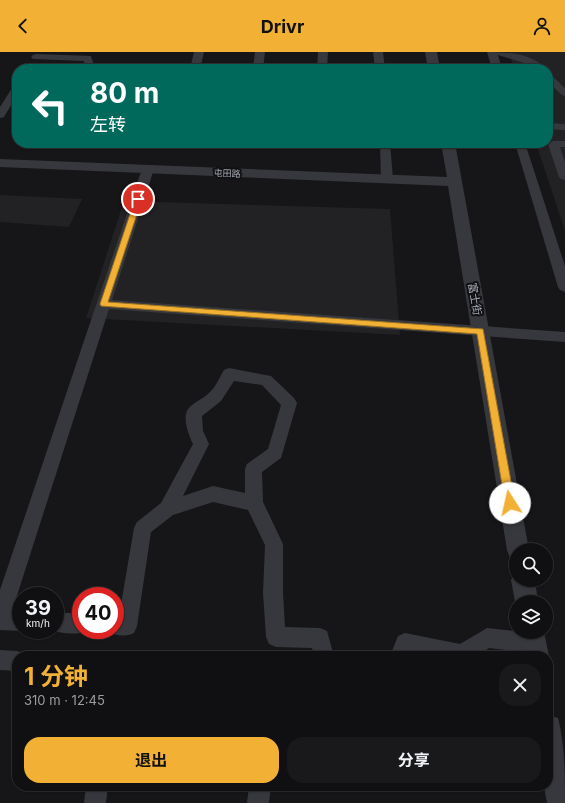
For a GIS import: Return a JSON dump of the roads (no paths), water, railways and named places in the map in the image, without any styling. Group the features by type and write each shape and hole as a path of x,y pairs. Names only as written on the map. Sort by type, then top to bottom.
{"street":[{"path":"196,64 199,52"},
{"path":"259,64 260,52"},
{"path":"322,64 323,52"},
{"path":"378,52 379,64"},
{"path":"431,52 433,64"},
{"path":"492,52 496,64"},
{"path":"496,52 535,64"},
{"path":"36,57 88,58 89,64"},
{"path":"553,82 565,93"},
{"path":"0,114 12,95"},
{"path":"553,116 565,116"},
{"path":"553,126 565,127"},
{"path":"565,144 553,144 565,177"},
{"path":"385,148 387,179"},
{"name":"富士街","path":"449,148 517,543"},
{"path":"522,148 565,288"},
{"name":"屯田路","path":"0,164 455,182"},
{"path":"12,620 0,619 6,584 104,304 148,169"},
{"path":"104,304 565,337"},
{"path":"167,509 201,444 195,431 194,413 213,401 225,384 229,374 266,380 289,403 275,453 253,469 254,503 274,544 273,593 276,636 320,638 323,651"},
{"path":"124,626 127,626 143,528 167,509 213,494 254,503"},
{"path":"468,651 487,638 534,644"},
{"path":"402,651 405,643 443,651"},
{"path":"0,660 12,661"},
{"path":"553,754 562,802"},
{"path":"95,803 96,791"},
{"path":"258,803 259,791"}]}
